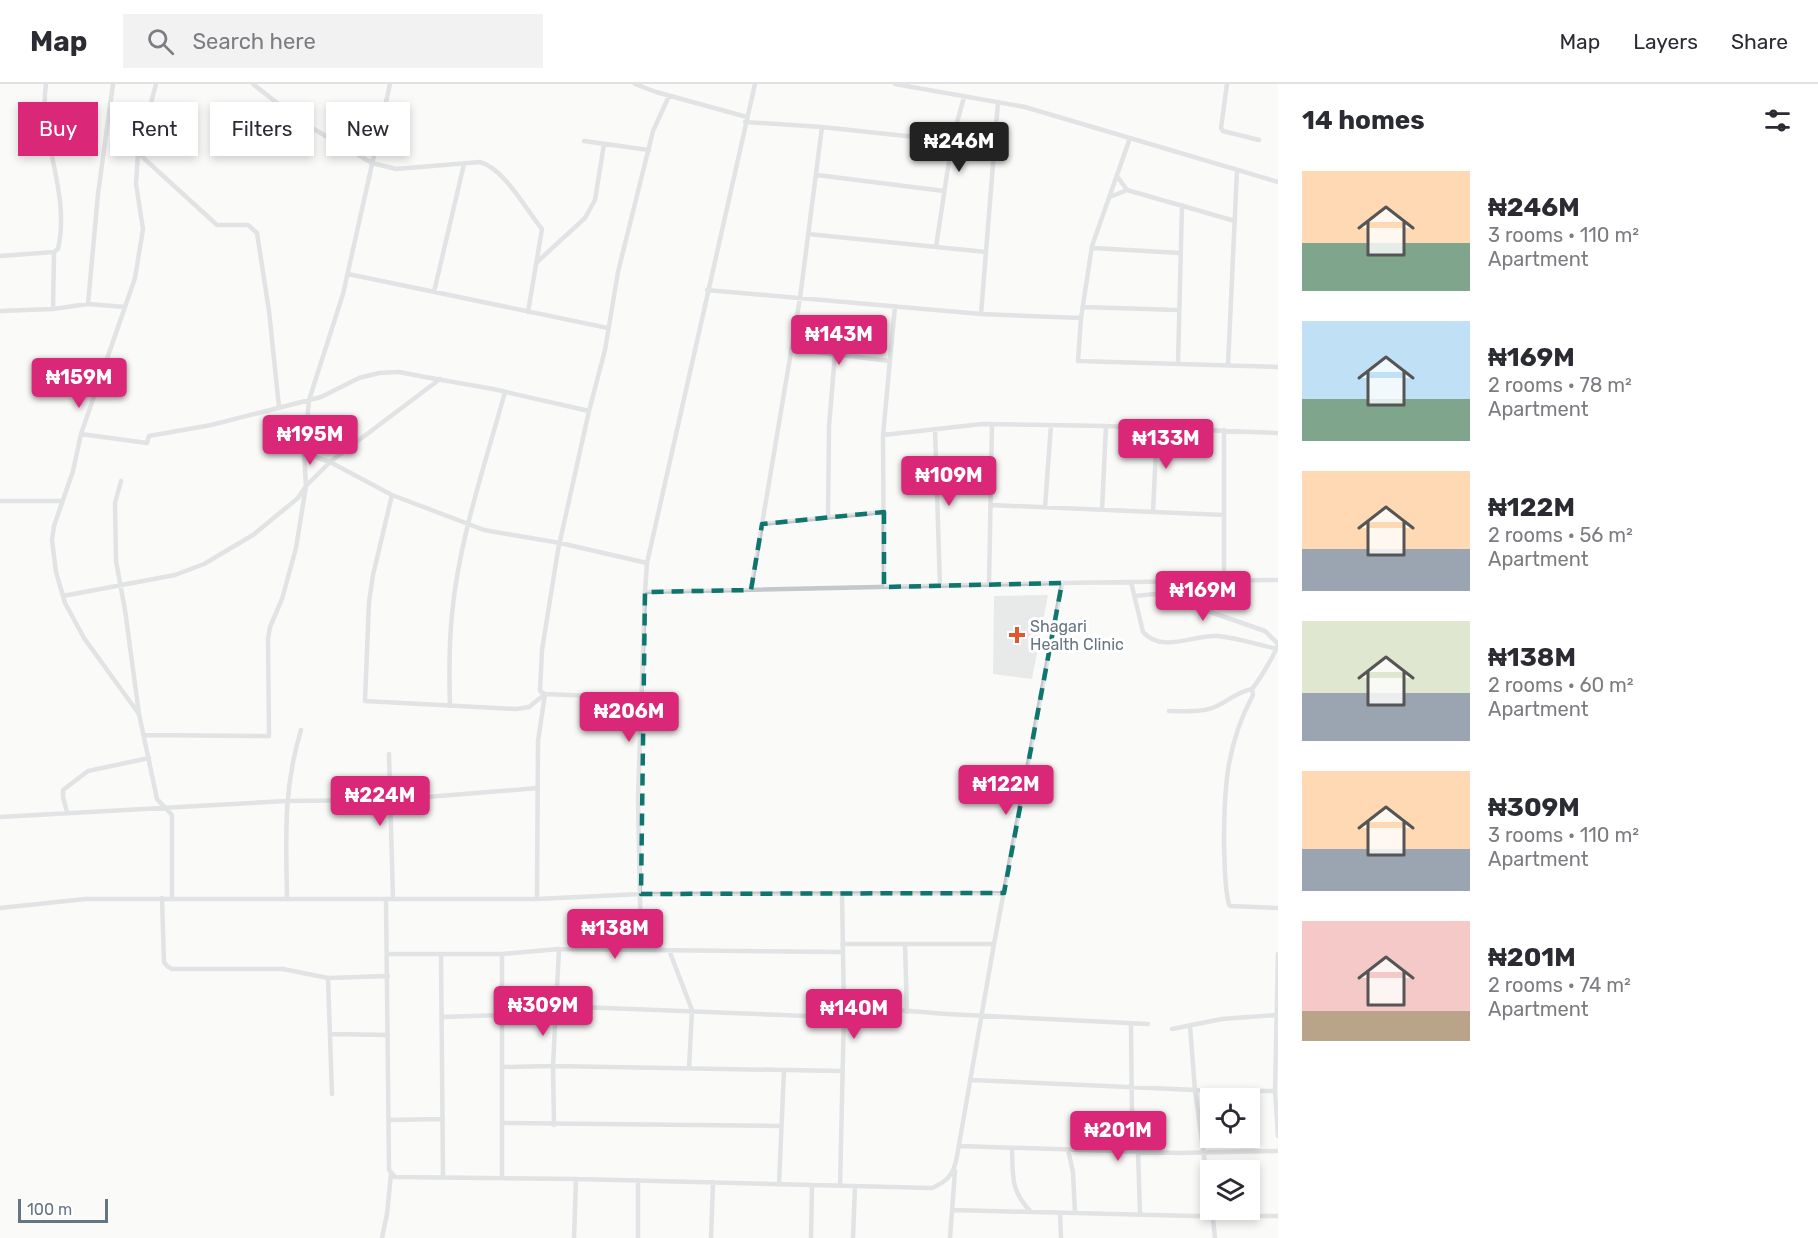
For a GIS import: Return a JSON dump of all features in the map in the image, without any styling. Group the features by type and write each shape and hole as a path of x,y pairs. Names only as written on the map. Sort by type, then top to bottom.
{"street":[{"path":"0,256 54,252 58,249 61,206 48,132 46,84"},
{"path":"88,304 98,194 113,84"},
{"path":"151,102 156,84"},
{"path":"253,84 300,121 372,163 396,169 480,162 488,164 506,181 542,229 528,312"},
{"path":"144,735 269,736 268,639 296,548 306,486 304,453 309,400 343,294 390,84"},
{"path":"635,84 746,119 952,141"},
{"path":"641,949 638,798 647,563 755,84"},
{"path":"895,84 1025,108 1278,182"},
{"path":"1227,84 1221,128 1223,131 1259,140"},
{"path":"641,698 545,694 540,691 542,650 560,543 608,328 618,272 653,131 669,96"},
{"path":"936,247 952,141 964,97"},
{"path":"981,314 999,102"},
{"path":"751,590 800,298 822,127"},
{"path":"1130,138 1093,248 1081,318 1078,361 1278,367"},
{"path":"584,141 649,150"},
{"path":"537,262 585,218 595,200 604,144"},
{"path":"138,156 136,184 143,229 135,278 81,434 73,471 54,526 52,540 56,572 63,596 84,638 139,714"},
{"path":"141,156 217,225 248,225 257,233 269,311 279,407"},
{"path":"434,292 464,164"},
{"path":"1228,365 1237,170"},
{"path":"816,175 944,191"},
{"path":"1117,176 1127,190"},
{"path":"1109,197 1127,190 1235,221"},
{"path":"1178,364 1182,205"},
{"path":"808,234 986,252"},
{"path":"1093,248 1180,253"},
{"path":"53,309 54,252"},
{"path":"348,274 608,328"},
{"path":"707,290 981,314 1081,318"},
{"path":"0,312 53,309 88,304 125,306"},
{"path":"885,587 883,435 895,306"},
{"path":"1083,307 1179,310"},
{"path":"792,349 890,361"},
{"path":"828,518 829,426 835,354"},
{"path":"81,434 147,443 149,436 211,425 321,397 359,378 379,373 399,372 589,411"},
{"path":"63,596 176,575 204,564 253,535 298,498 306,486 330,462 440,380"},
{"path":"450,706 452,614 457,579 469,525 505,392"},
{"path":"883,435 992,424 1278,433"},
{"path":"989,584 992,424"},
{"path":"1045,507 1051,425"},
{"path":"1102,510 1106,426"},
{"path":"1153,512 1157,428"},
{"path":"935,429 940,585"},
{"path":"1224,430 1224,582"},
{"path":"304,453 330,462 392,495 484,530 560,543 647,563"},
{"path":"121,481 115,503 116,561 139,714 157,799 172,815 172,898"},
{"path":"392,495 369,602 363,699 450,706 529,707 545,694"},
{"path":"0,501 62,501"},
{"path":"990,505 1224,515"},
{"path":"762,524 884,512"},
{"path":"645,592 1278,580"},
{"path":"1131,582 1143,632 1148,638 1168,642 1217,636 1278,649"},
{"path":"951,1238 955,1168 994,944 1062,583"},
{"path":"1135,596 1155,594 1265,631 1275,639 1278,649"},
{"path":"1169,711 1202,711 1215,707 1244,690 1252,689 1260,680 1267,663 1278,649"},
{"path":"1252,689 1253,695 1241,717 1232,742 1228,764 1224,803 1226,880 1231,906 1278,908"},
{"path":"537,899 538,741 545,694"},
{"path":"287,898 286,801 293,757 301,729"},
{"path":"388,754 393,899"},
{"path":"67,812 63,790 88,771 149,758"},
{"path":"0,817 286,801 390,800 538,788"},
{"path":"0,908 60,901 162,898 537,899 640,894 1004,893"},
{"path":"840,1186 844,1012 842,894"},
{"path":"162,898 164,962 172,969 284,969 328,978 388,976"},
{"path":"382,1238 391,1174 386,899"},
{"path":"842,944 994,944"},
{"path":"905,945 908,1012"},
{"path":"554,1125 553,1066 559,949"},
{"path":"388,954 502,954 559,949 842,952"},
{"path":"669,950 692,1011 689,1068"},
{"path":"441,954 443,1177"},
{"path":"502,954 502,1177"},
{"path":"1278,954 1275,1091 1278,1136"},
{"path":"328,978 332,1095"},
{"path":"555,1006 833,1017 844,1012 855,1011 908,1012 1148,1024"},
{"path":"442,1017 502,1015"},
{"path":"1172,1029 1222,1019 1277,1015"},
{"path":"1131,1024 1132,1120 1138,1152 1140,1214"},
{"path":"1190,1026 1204,1160"},
{"path":"331,1034 388,1035"},
{"path":"502,1067 842,1071"},
{"path":"779,1184 783,1070"},
{"path":"970,1080 1132,1088 1275,1091"},
{"path":"389,1120 443,1119"},
{"path":"502,1123 782,1126"},
{"path":"959,1146 1138,1152 1278,1150"},
{"path":"1012,1148 1012,1177 1019,1199 1031,1212"},
{"path":"1068,1150 1073,1172 1076,1213"},
{"path":"391,1174 395,1177 502,1177 932,1188 949,1179 955,1168"},
{"path":"574,1238 576,1179"},
{"path":"638,1238 639,1180"},
{"path":"711,1238 712,1182"},
{"path":"811,1238 812,1185"},
{"path":"853,1238 855,1186"},
{"path":"1014,1212 1019,1199"},
{"path":"952,1210 1200,1216"},
{"path":"1060,1213 1061,1238"},
{"path":"1260,1216 1278,1216"},
{"path":"1213,1220 1215,1238"}],"highlighted area":[{"path":"884,512 884,587 1062,583 1004,893 641,894 645,592 751,590 762,524"}],"shaded area":[{"name":"Shagari Health Clinic","path":"1048,595 1032,679 993,674 994,596"}],"place":[{"name":"Shagari Health Clinic","path":"1017,635"}]}
